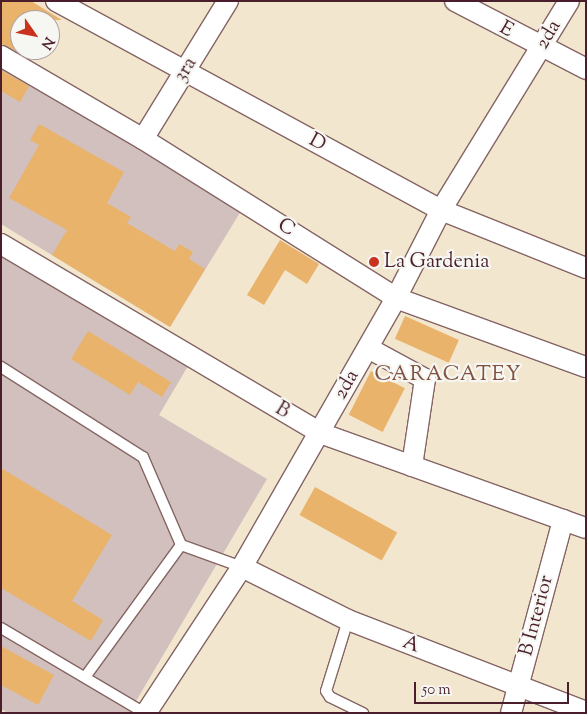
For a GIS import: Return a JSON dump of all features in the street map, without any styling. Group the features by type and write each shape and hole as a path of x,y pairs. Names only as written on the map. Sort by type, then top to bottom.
{"street":[{"name":"D","path":"56,1 441,210 586,268"},
{"name":"3ra","path":"143,139 228,1"},
{"name":"E","path":"454,1 540,48 586,69"},
{"name":"2da","path":"146,713 242,567 396,298 441,210 569,1"},
{"name":"C","path":"1,56 143,139 396,298 586,367"},
{"name":"B","path":"1,244 320,433 586,528"},
{"path":"368,348 425,379 412,466"},
{"name":"B Interior","path":"511,713 563,520"},
{"name":"A","path":"242,567 348,620 586,712"}],"lane":[{"path":"1,367 143,457 181,546 242,567"},
{"path":"85,677 181,546"},
{"path":"348,620 326,692 330,697 363,713"},
{"path":"1,628 146,713"}],"shaded area":[{"path":"1,65 241,211 170,327 1,224"},
{"path":"1,255 188,366 159,415 267,479 129,713 8,713 1,709"}],"building":[{"path":"1,1 31,1 46,10 10,10 10,48 1,44"},
{"path":"1,70 29,86 20,102 1,91"},
{"path":"39,124 124,172 107,203 131,217 127,223 175,251 179,244 193,252 189,259 205,269 170,327 52,255 67,230 9,198 39,145 30,140"},
{"path":"280,240 319,264 307,284 285,270 264,305 247,295"},
{"path":"405,316 459,340 449,363 395,339"},
{"path":"88,331 171,382 162,397 138,382 130,395 71,359"},
{"path":"371,371 405,388 383,432 349,415"},
{"path":"1,468 112,535 72,601 103,620 91,641 1,588"},
{"path":"315,487 397,533 382,561 299,515"},
{"path":"1,646 54,675 38,705 1,685"}],"place":[{"name":"La Gardenia","path":"374,262"}],"district":[{"name":"CARACATEY","path":"448,375"}]}
